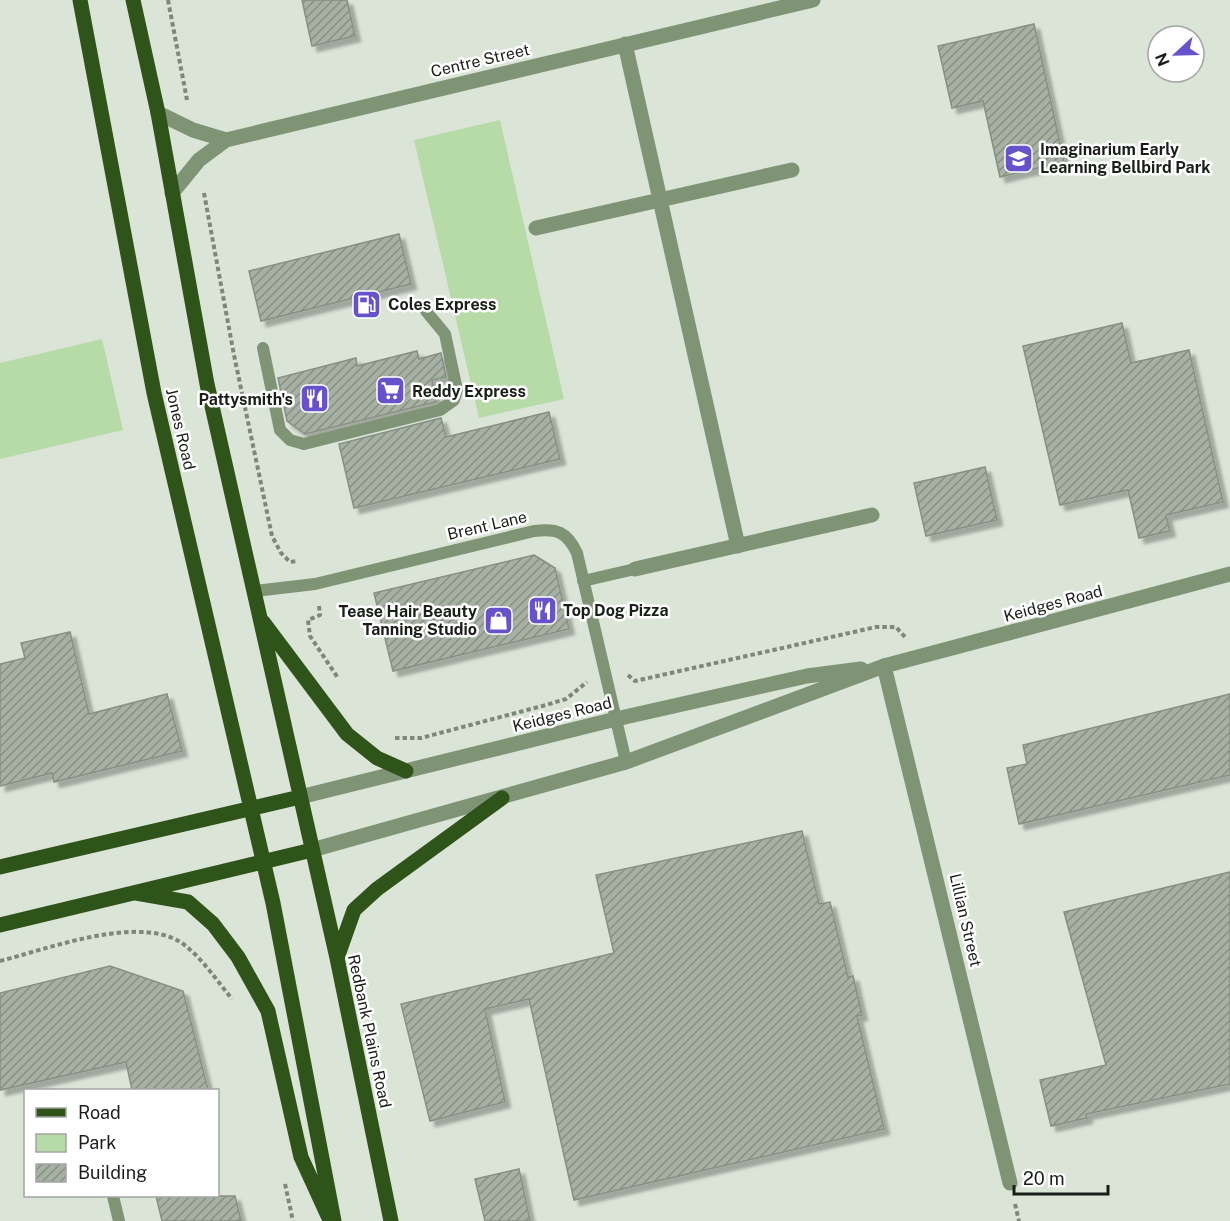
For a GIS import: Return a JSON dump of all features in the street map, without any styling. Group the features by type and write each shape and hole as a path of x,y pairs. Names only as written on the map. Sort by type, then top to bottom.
{"main road":[{"name":"Jones Road","path":"81,0 154,393 264,862"},
{"path":"133,0 158,113 207,384 300,797"},
{"path":"260,617 347,734 377,758 406,771"},
{"name":"Keidges Road","path":"251,810 300,797"},
{"name":"Redbank Plains Road","path":"300,797 337,958 391,1221"},
{"path":"337,958 354,910 377,889 502,798"},
{"path":"0,867 251,810"},
{"path":"0,925 312,850"},
{"path":"264,862 323,1152 332,1221"},
{"path":"136,893 188,902 213,924 238,957 268,1011 301,1156 332,1221"}],"street":[{"name":"Centre Street","path":"226,140 813,0"},
{"path":"624,44 738,546"},
{"path":"158,113 193,130 226,140"},
{"path":"172,193 199,160 226,140"},
{"path":"536,228 792,170"},
{"path":"635,569 872,515"},
{"name":"Keidges Road","path":"300,797 616,719 807,676 884,666 918,658 1230,574"},
{"name":"Keidges Road","path":"312,850 626,762 884,666"},
{"name":"Lillian Street","path":"884,666 1010,1183"}],"lane":[{"path":"262,348 280,430 290,440 304,444 440,410 454,400 457,390 445,334 426,311"},
{"name":"Brent Lane","path":"255,591 315,584 534,531 552,529 563,532 571,540 583,581 626,762"},
{"path":"583,581 635,569"},
{"path":"113,1197 119,1221"}],"path":[{"path":"168,0 193,130"},
{"path":"199,160 211,243 272,536 281,553 290,562 309,561 320,615 308,620 310,636 341,683"},
{"path":"390,736 398,739 421,738 535,708 566,699 587,682 606,676 627,674 635,681 876,627 896,627 918,658"},
{"path":"0,961 119,931 146,931 186,945 235,1003"},
{"path":"283,1175 293,1221"}],"green space":[{"path":"500,120 564,399 479,418 414,140"},
{"path":"102,339 123,430 0,459 0,363"}],"building":[{"path":"302,0 347,0 355,36 312,46"},
{"path":"1034,24 1064,162 1000,177 983,101 952,108 938,46"},
{"path":"399,234 411,284 261,321 249,271"},
{"path":"1122,323 1131,363 1189,350 1223,502 1166,515 1170,531 1139,538 1128,490 1060,505 1023,346"},
{"path":"417,351 419,359 441,353 446,377 432,380 436,402 305,434 287,421 278,378 356,358 357,366"},
{"path":"549,412 560,459 354,508 339,444 441,418 446,437"},
{"path":"985,467 997,520 926,536 914,483"},
{"path":"534,555 555,568 569,629 393,671 374,593"},
{"path":"70,632 89,714 167,694 182,751 54,782 52,773 0,786 0,664 25,658 21,643"},
{"path":"1230,694 1230,775 1019,824 1007,768 1027,764 1023,745"},
{"path":"802,831 819,904 830,902 848,977 853,976 862,1015 857,1016 884,1129 574,1200 529,999 485,1009 505,1102 430,1121 401,1004 614,953 596,875"},
{"path":"1230,872 1230,1084 1086,1114 1087,1118 1051,1126 1040,1080 1106,1065 1064,912"},
{"path":"110,966 183,991 208,1089 132,1089 126,1062 0,1090 0,993"},
{"path":"519,1169 530,1221 485,1221 475,1179"},
{"path":"235,1196 241,1221 162,1221 156,1197"}],"place":[{"name":"Imaginarium Early Learning Bellbird Park","path":"1019,158"},
{"name":"Coles Express","path":"367,304"},
{"name":"Reddy Express","path":"391,391"},
{"name":"Pattysmith's","path":"314,399"},
{"name":"Top Dog Pizza","path":"542,610"},
{"name":"Tease Hair Beauty Tanning Studio","path":"498,620"}]}
